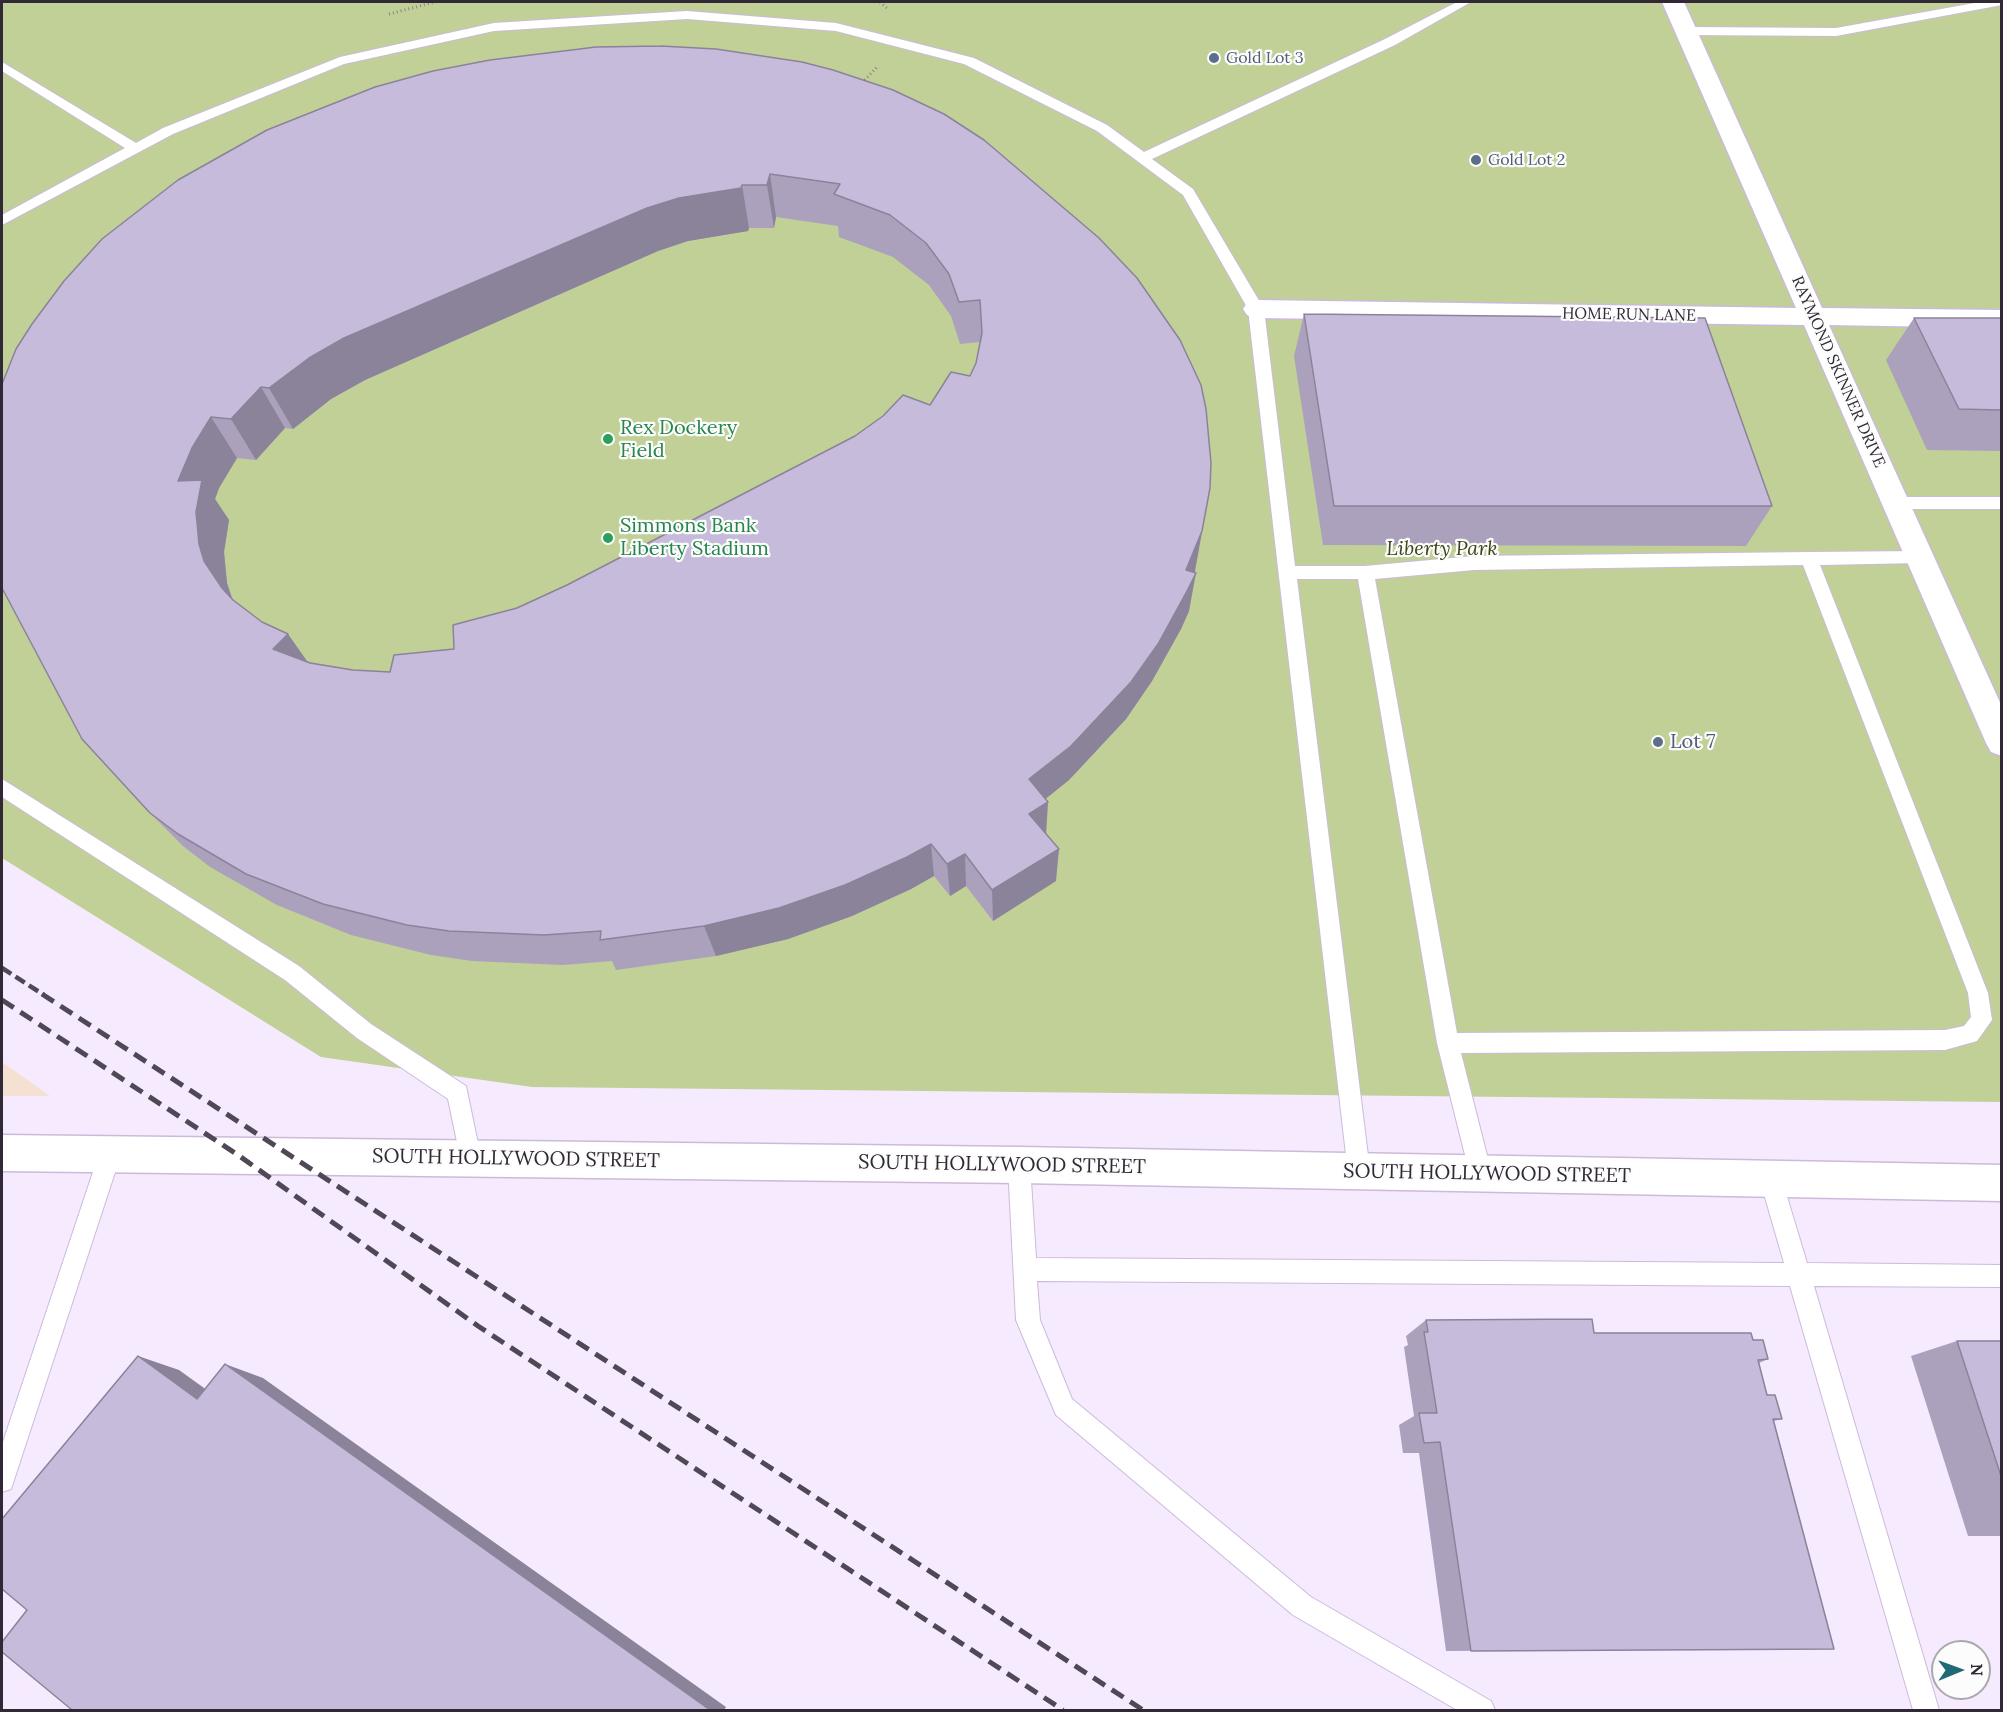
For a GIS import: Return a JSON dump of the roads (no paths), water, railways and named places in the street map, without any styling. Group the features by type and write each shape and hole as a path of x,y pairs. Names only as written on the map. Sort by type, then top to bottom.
{"street":[{"name":"RAYMOND SKINNER DRIVE","path":"1673,2 1815,318 2001,743"},
{"name":"HOME RUN LANE","path":"1256,309 2001,319"},
{"name":"SOUTH HOLLYWOOD STREET","path":"2,1153 1019,1165 2001,1183"}],"lane":[{"path":"1143,158 1390,42 1466,2"},
{"path":"1686,31 1836,32 1998,2"},
{"path":"2,221 168,131 340,61 494,27 687,15 836,27 969,61 1102,128 1188,192 1256,309 1359,1172"},
{"path":"2,66 136,149"},
{"path":"1896,503 2001,503"},
{"path":"1288,572 1365,573 1474,563 1920,557"},
{"path":"1448,1043 1945,1040 1970,1034 1982,1020 1978,993 1809,558"},
{"path":"1365,573 1448,1043 1481,1174"},
{"path":"2,787 292,973 364,1030 458,1093 470,1158"},
{"path":"2,1480 110,1154"},
{"path":"1019,1165 1028,1320 1064,1407 1302,1606 1482,1710"},
{"path":"1771,1180 1926,1710"},
{"path":"1026,1269 2001,1276"}],"railway":[{"path":"2,968 44,995"},
{"path":"42,994 1143,1710"},
{"path":"2,1000 238,1155 478,1326 1063,1710"}],"place":[{"name":"Gold Lot 3","path":"1214,58"},
{"name":"Gold Lot 2","path":"1476,160"},
{"name":"Rex Dockery Field","path":"608,439"},
{"name":"Simmons Bank Liberty Stadium","path":"608,538"},
{"name":"Lot 7","path":"1658,742"}],"park label":[{"name":"Liberty Park","path":"1442,549"}]}
